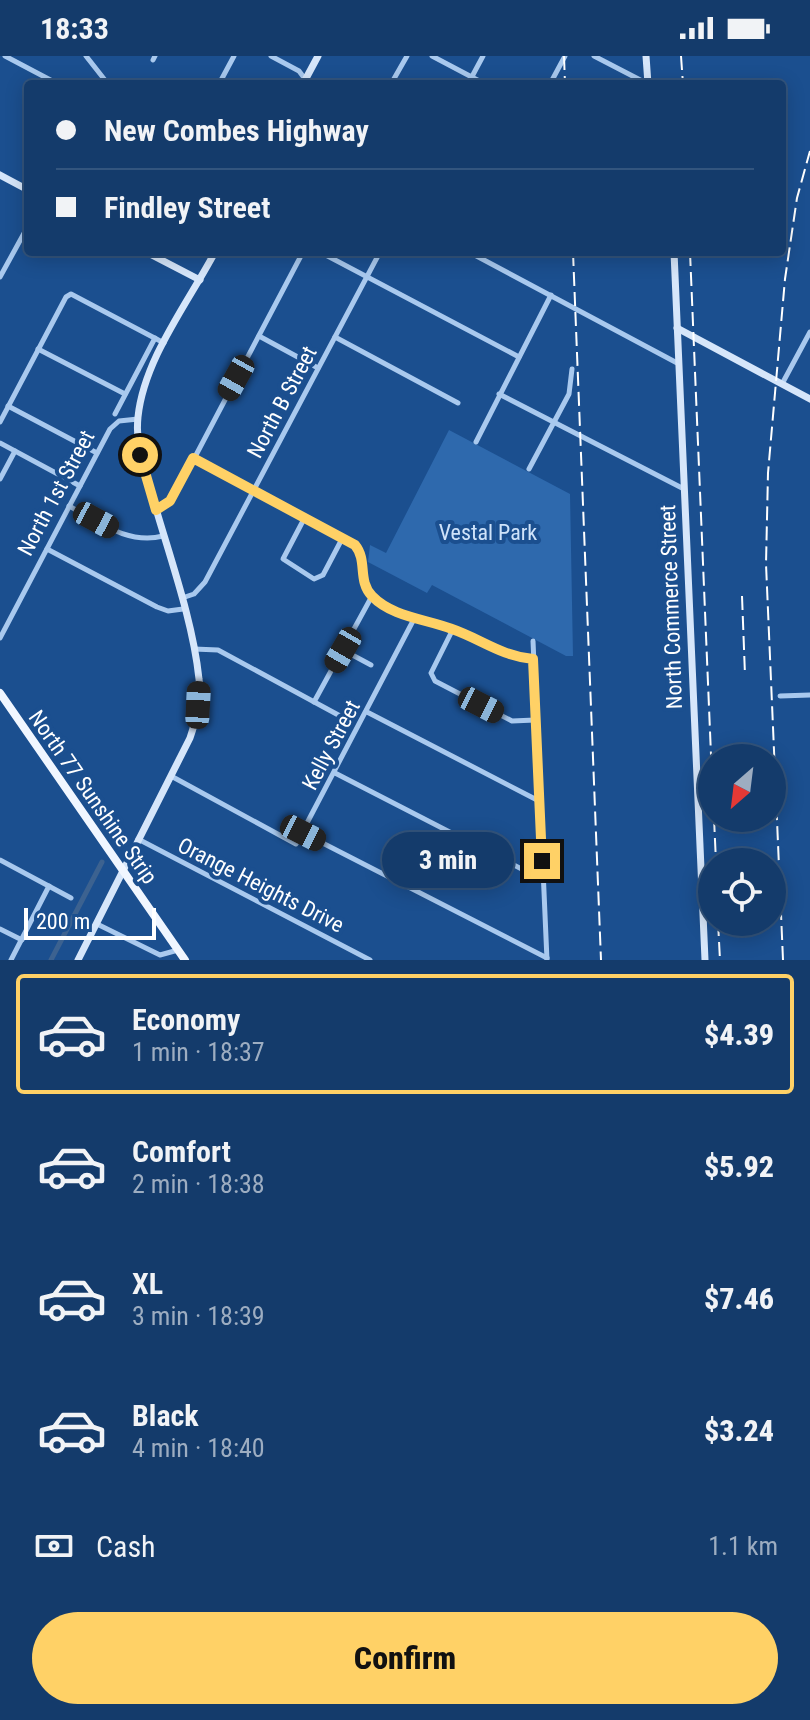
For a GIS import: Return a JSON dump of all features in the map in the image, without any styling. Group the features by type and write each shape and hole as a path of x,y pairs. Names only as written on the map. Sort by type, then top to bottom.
{"main road":[{"name":"North 77 Sunshine Strip","path":"0,693 185,960"}],"street":[{"path":"5,56 50,80"},
{"path":"86,56 105,80"},
{"path":"221,80 234,56"},
{"path":"271,56 299,71 304,80"},
{"path":"306,80 318,56"},
{"path":"393,80 407,56"},
{"path":"432,56 478,80"},
{"path":"470,80 483,56"},
{"path":"552,80 565,56"},
{"path":"594,56 632,80"},
{"path":"646,56 648,80"},
{"path":"0,175 24,188"},
{"path":"0,277 24,233"},
{"path":"154,256 200,280"},
{"path":"78,960 190,738 198,710 200,681 194,649 140,455 138,419 142,395 165,344 213,256"},
{"path":"156,510 170,501 301,256"},
{"path":"327,256 519,357"},
{"name":"North B Street","path":"180,598 194,594 204,585 378,256"},
{"path":"477,256 679,364"},
{"name":"North Commerce Street","path":"674,256 705,960"},
{"path":"0,422 71,294 165,344"},
{"path":"476,442 551,295"},
{"path":"677,328 810,399"},
{"path":"782,384 810,332"},
{"path":"259,336 318,369"},
{"path":"335,337 458,403"},
{"path":"115,414 155,338"},
{"path":"38,349 125,394"},
{"path":"529,469 569,394 572,369"},
{"path":"499,394 684,489"},
{"path":"8,406 97,453"},
{"name":"North 1st Street","path":"0,638 115,423 138,419"},
{"path":"0,443 80,486"},
{"path":"0,479 15,451"},
{"path":"193,458 343,537 361,552 362,577 372,596 414,619 453,629 505,655 533,659"},
{"path":"69,506 122,534 142,539 163,536"},
{"path":"305,517 283,559 296,570 314,579 323,575 343,537"},
{"path":"47,549 157,607 168,611 183,609"},
{"path":"314,702 372,596"},
{"name":"Kelly Street","path":"170,776 296,844 414,619"},
{"path":"453,629 431,673 435,681 512,721 524,723 536,720"},
{"path":"533,641 547,959"},
{"path":"194,649 218,650 342,717"},
{"path":"343,650 371,665"},
{"path":"780,696 810,695"},
{"path":"367,712 539,801"},
{"path":"335,773 543,880"},
{"path":"303,833 547,959"},
{"name":"Orange Heights Drive","path":"137,839 370,960"},
{"path":"0,860 71,898"},
{"path":"11,960 49,886"},
{"path":"97,924 160,955 178,950"},
{"path":"0,929 22,940"}],"green space":[{"name":"Vestal Park","path":"449,430 570,494 573,656 566,656 432,585 427,593 368,562 370,545 386,553"}],"waterway":[{"path":"51,960 102,862"}],"railway":[{"path":"564,56 565,80"},
{"path":"681,56 683,80"},
{"path":"783,960 766,564 768,473 785,279 797,198 810,151"},
{"path":"573,256 601,960"},
{"path":"690,256 711,744"},
{"path":"742,596 745,675"},
{"path":"715,832 715,848"},
{"path":"719,936 720,960"}],"route":[{"path":"140,455 156,510 170,501 193,458 355,545 363,560 364,584 375,599 414,619 453,629 505,655 533,659 542,861"}]}
